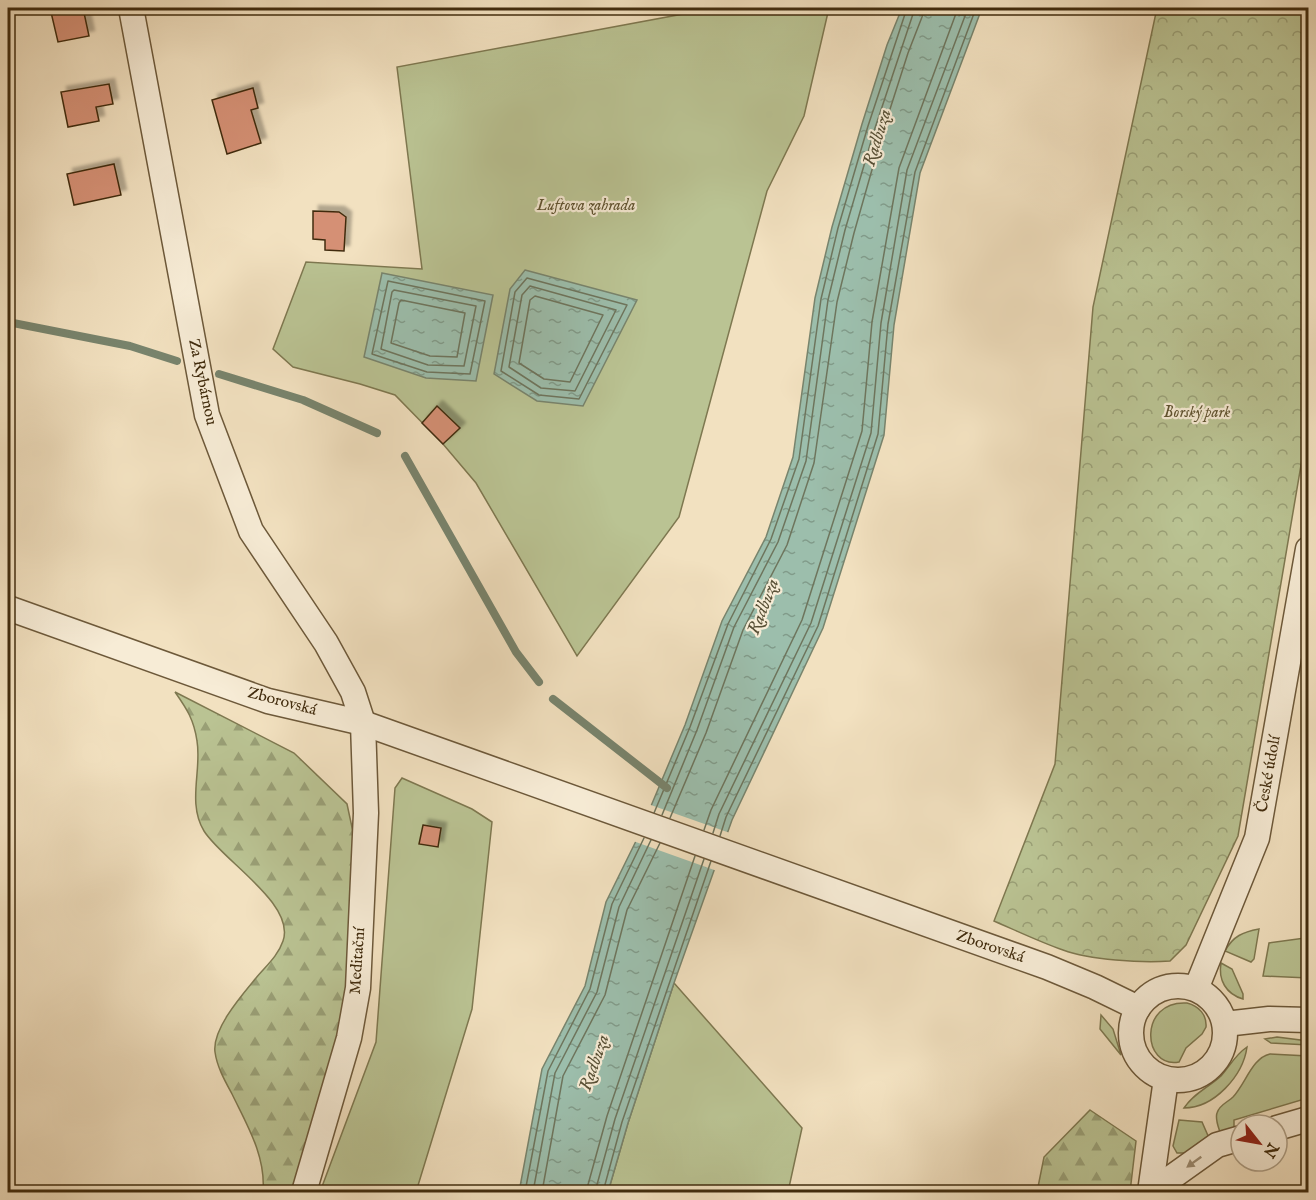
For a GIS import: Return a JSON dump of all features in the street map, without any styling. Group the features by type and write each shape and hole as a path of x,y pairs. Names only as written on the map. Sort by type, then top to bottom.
{"street":[{"name":"Za Rybárnou","path":"131,8 207,415 250,531 326,644 353,692 363,723"},
{"name":"České údolí","path":"1196,989 1257,838 1308,549"},
{"name":"Zborovská","path":"8,608 268,701 363,723 1047,967 1138,1008"},
{"name":"Meditační","path":"304,1192 349,1038 358,988 366,813 363,723"},
{"path":"1180,986 1196,989 1215,1003 1225,1024 1223,1047 1211,1067 1190,1078 1166,1079 1146,1067 1133,1048 1132,1025 1138,1008 1149,996 1163,988 1180,986"},
{"path":"1225,1024 1269,1019 1308,1020"},
{"path":"1150,1192 1166,1079"},
{"path":"1289,1125 1308,1119"},
{"path":"1150,1192 1217,1145 1229,1142"}],"green space":[{"name":"Luftova zahrada","path":"687,8 829,8 804,116 767,191 679,517 577,656 476,483 443,444 395,395 293,367 273,349 306,262 422,269 397,67 683,14"},
{"name":"Borský park","path":"1157,8 1308,8 1308,424 1238,836 1186,945 1170,961 1145,962 1074,953 1046,944 994,921 1055,764 1093,307"},
{"path":"175,692 294,753 347,804 359,860 352,952 335,1071 293,1192 263,1192 262,1166 258,1153 222,1074 215,1052 215,1043 223,1023 236,1003 278,951 283,941 284,927 279,912 268,898 204,831 196,809 198,752 196,734 189,715"},
{"path":"402,778 472,809 492,822 472,1009 416,1192 320,1192 376,1042 395,788"},
{"path":"1259,929 1254,959 1251,962 1225,951 1239,936"},
{"path":"1308,939 1308,978 1263,976 1269,943"},
{"path":"1221,963 1232,969 1243,999 1232,994 1224,986"},
{"path":"674,983 802,1128 788,1192 608,1192"},
{"path":"1187,1003 1195,1006 1201,1012 1206,1027 1202,1034 1186,1048 1179,1062 1167,1061 1158,1055 1152,1046 1153,1022 1160,1012 1171,1005"},
{"path":"1101,1015 1113,1029 1121,1055 1100,1029"},
{"path":"1277,1037 1308,1041 1308,1045 1271,1043 1265,1039"},
{"path":"1247,1047 1240,1069 1225,1088 1206,1103 1184,1108 1197,1094 1221,1076"},
{"path":"1270,1054 1308,1056 1308,1098 1258,1113 1229,1113 1229,1130 1220,1132 1216,1115 1218,1110 1233,1097 1258,1060"},
{"path":"1090,1110 1136,1141 1130,1192 1037,1192 1044,1157"},
{"path":"1179,1120 1202,1122 1209,1138 1187,1153 1177,1153 1173,1146"}],"water":[{"name":"Radbuza","path":"902,8 982,8 920,173 894,325 884,435 823,628 732,820 674,983 608,1192 519,1192 542,1069 585,986 606,902 638,837 685,725 722,621 766,537 793,457 815,298 832,227 887,45"},
{"path":"525,270 637,300 583,406 537,401 494,374 510,289"},
{"path":"382,273 493,295 476,381 426,378 364,357"}],"pier":[{"path":"648,804 730,833 717,871 633,841"}],"building":[{"path":"50,8 83,8 89,36 58,42"},
{"path":"109,84 113,104 96,107 99,121 68,127 61,92"},
{"path":"253,88 258,108 251,110 261,143 227,154 212,100"},
{"path":"114,164 121,195 74,205 67,174"},
{"path":"313,211 339,212 346,217 344,251 325,250 325,240 313,239"},
{"path":"437,406 460,428 443,444 422,423"},
{"path":"423,825 441,828 438,847 419,844"}],"waterway":[{"path":"8,322 130,346 177,361"},
{"path":"219,374 303,400 377,433"},
{"path":"405,456 516,652 539,682"},
{"path":"553,699 667,788"}]}
